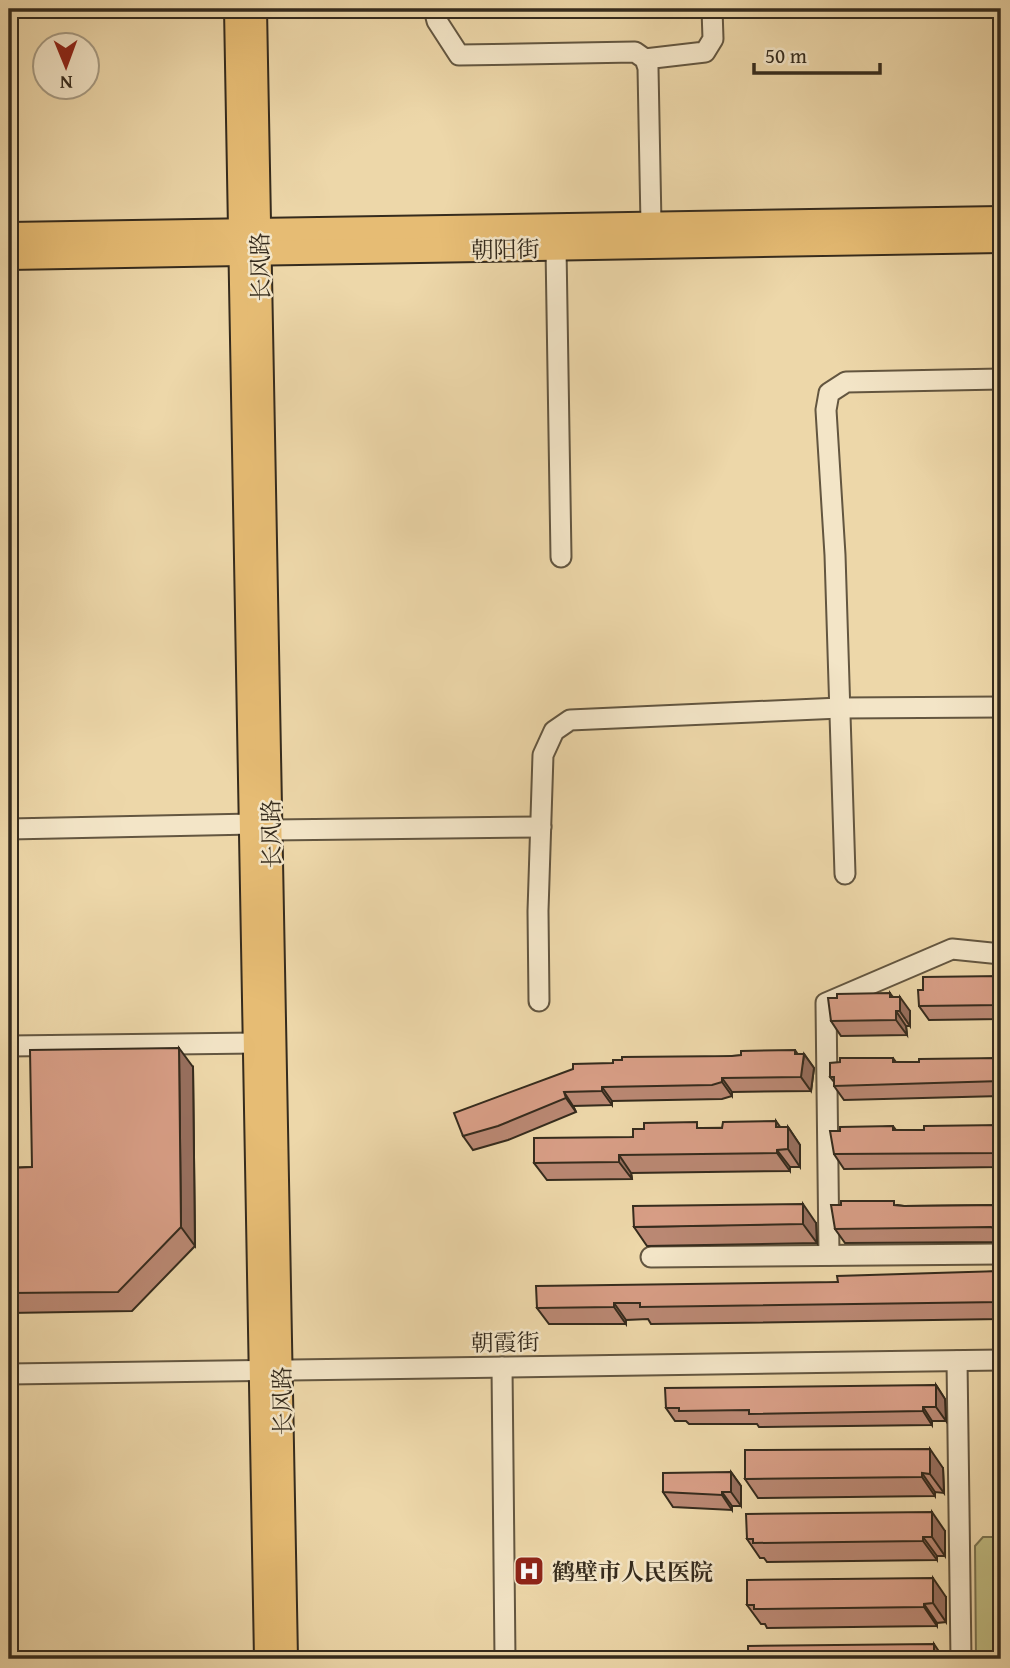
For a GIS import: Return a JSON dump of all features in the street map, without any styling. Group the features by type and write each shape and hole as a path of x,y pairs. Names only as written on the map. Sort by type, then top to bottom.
{"main road":[{"name":"长风路","path":"237,9 250,242 272,1370 267,1659"},
{"name":"长风路","path":"250,242 254,9"},
{"name":"朝阳街","path":"9,257 250,242 651,224 1001,219"},
{"name":"朝阳街","path":"9,235 555,248 1001,240"},
{"name":"长风路","path":"262,827 258,1043 285,1659"}],"street":[{"path":"434,9 437,21 459,55 635,52 645,59 648,68 651,224"},
{"path":"645,59 705,52 713,39 712,9"},
{"path":"555,248 561,557"},
{"path":"845,874 826,410 829,393 846,382 1001,379"},
{"path":"539,1000 543,755 554,731 570,720 840,708 1001,707"},
{"path":"9,830 541,827"},
{"path":"829,1255 826,1003 952,949 1001,954"},
{"path":"9,1046 258,1043"},
{"path":"651,1258 1001,1254"},
{"name":"朝霞街","path":"9,1374 1001,1360"},
{"path":"957,1361 961,1659"},
{"path":"502,1367 505,1659"}],"shaded area":[{"path":"983,1537 1001,1537 1001,1659 976,1659 975,1546"}],"building":[{"path":"1001,976 1001,1005 919,1006 918,990 923,990 923,977"},
{"path":"890,993 890,997 900,997 900,1011 896,1011 896,1020 831,1021 828,998 837,998 837,994"},
{"path":"179,1048 181,1227 118,1292 9,1293 9,1168 32,1167 30,1050"},
{"path":"795,1050 795,1054 804,1054 801,1077 722,1078 722,1082 712,1085 602,1087 602,1091 564,1092 566,1098 498,1126 463,1136 454,1113 573,1069 573,1064 613,1063 613,1060 622,1060 622,1057 732,1056 741,1055 741,1051"},
{"path":"840,1058 893,1058 893,1062 919,1062 919,1059 1001,1058 1001,1081 834,1086 834,1077 830,1077 830,1063 840,1062"},
{"path":"776,1121 776,1127 788,1127 788,1149 777,1150 777,1153 619,1155 619,1162 534,1163 534,1138 633,1137 633,1129 644,1129 644,1123 697,1122 697,1128 722,1128 723,1122"},
{"path":"1001,1125 1001,1153 834,1154 830,1131 840,1131 840,1127 893,1126 893,1130 924,1130 924,1126"},
{"path":"841,1201 894,1201 894,1205 904,1206 1001,1205 1001,1232 991,1227 835,1229 831,1205 841,1205"},
{"path":"803,1204 803,1224 634,1227 633,1206"},
{"path":"1001,1271 1001,1302 640,1307 640,1303 614,1303 614,1307 537,1308 536,1286 838,1282 837,1276"},
{"path":"936,1385 936,1407 923,1407 923,1411 749,1414 749,1410 679,1411 679,1408 666,1408 665,1388"},
{"path":"930,1449 930,1474 922,1473 922,1477 745,1479 745,1450"},
{"path":"997,1459 1001,1459 1001,1480 997,1480"},
{"path":"731,1472 731,1492 722,1492 722,1495 663,1492 663,1473"},
{"path":"932,1512 932,1537 923,1537 923,1541 753,1543 753,1539 747,1539 746,1514"},
{"path":"933,1578 933,1603 924,1604 924,1607 754,1609 754,1605 747,1605 747,1580"},
{"path":"934,1644 934,1659 748,1659 748,1646"}],"place":[{"name":"鹤壁市人民医院","path":"529,1571"}]}
